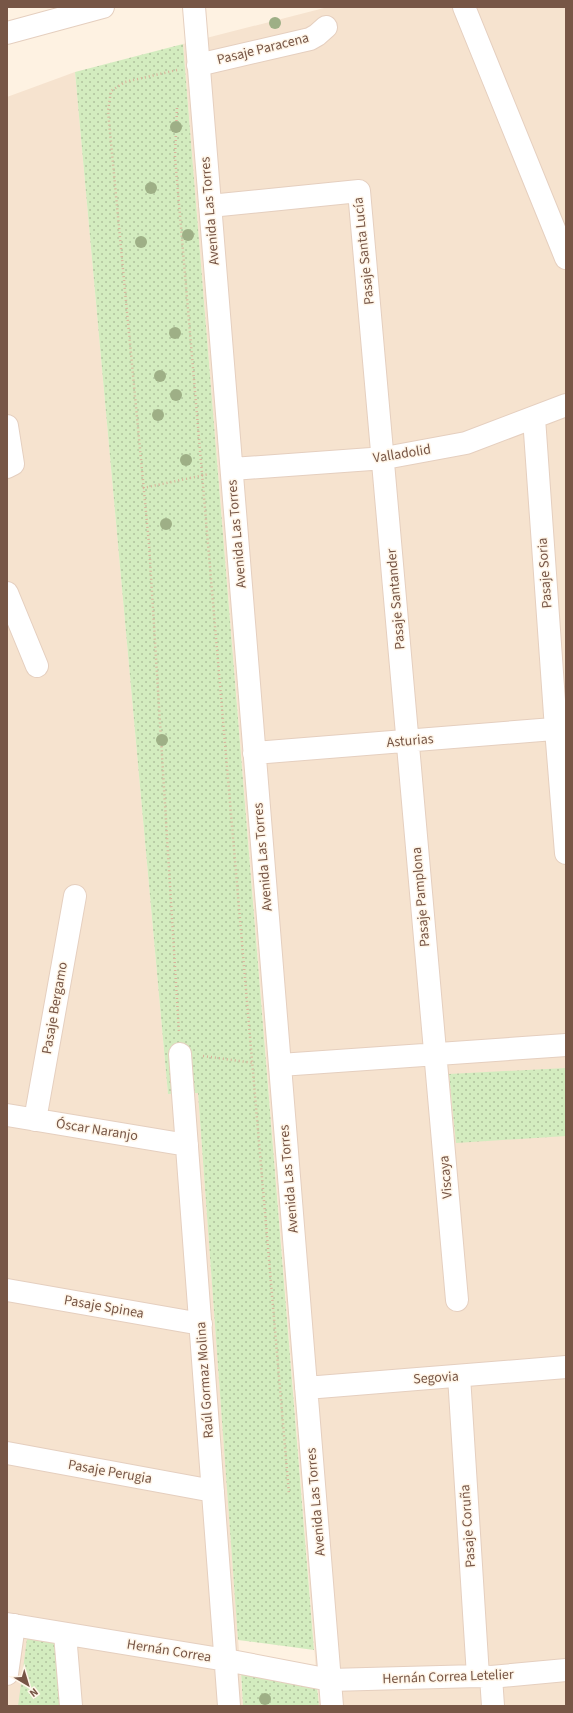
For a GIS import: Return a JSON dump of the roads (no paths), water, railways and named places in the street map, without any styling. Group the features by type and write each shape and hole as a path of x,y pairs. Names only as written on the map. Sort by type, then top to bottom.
{"street":[{"path":"8,30 103,7"},
{"name":"Avenida Las Torres","path":"194,7 332,1706"},
{"path":"464,7 566,258"},
{"name":"Pasaje Paracena","path":"198,65 310,39 326,27"},
{"name":"Pasaje Santa Lucía","path":"210,206 359,191 385,458"},
{"name":"Valladolid","path":"232,469 385,458 466,443 566,405"},
{"name":"Pasaje Soria","path":"534,418 561,729 566,853"},
{"path":"7,426 12,464 7,467"},
{"name":"Pasaje Santander","path":"385,458 408,741"},
{"path":"7,593 37,666"},
{"name":"Asturias","path":"254,753 561,729"},
{"name":"Pasaje Pamplona","path":"408,741 434,1054"},
{"name":"Pasaje Bergamo","path":"35,1120 75,896"},
{"path":"280,1065 566,1044"},
{"name":"Raúl Gormaz Molina","path":"180,1054 229,1706"},
{"name":"Viscaya","path":"434,1054 457,1300"},
{"name":"Óscar Naranjo","path":"7,1115 187,1145"},
{"name":"Pasaje Spinea","path":"7,1290 201,1324"},
{"name":"Segovia","path":"306,1388 566,1367"},
{"name":"Pasaje Coruña","path":"459,1376 485,1676 493,1706"},
{"name":"Pasaje Perugia","path":"7,1453 213,1491"},
{"path":"7,1674 10,1625"},
{"name":"Hernán Correa","path":"10,1625 226,1660 330,1680"},
{"path":"65,1634 71,1706"},
{"name":"Hernán Correa Letelier","path":"330,1680 485,1676 566,1670"}]}
